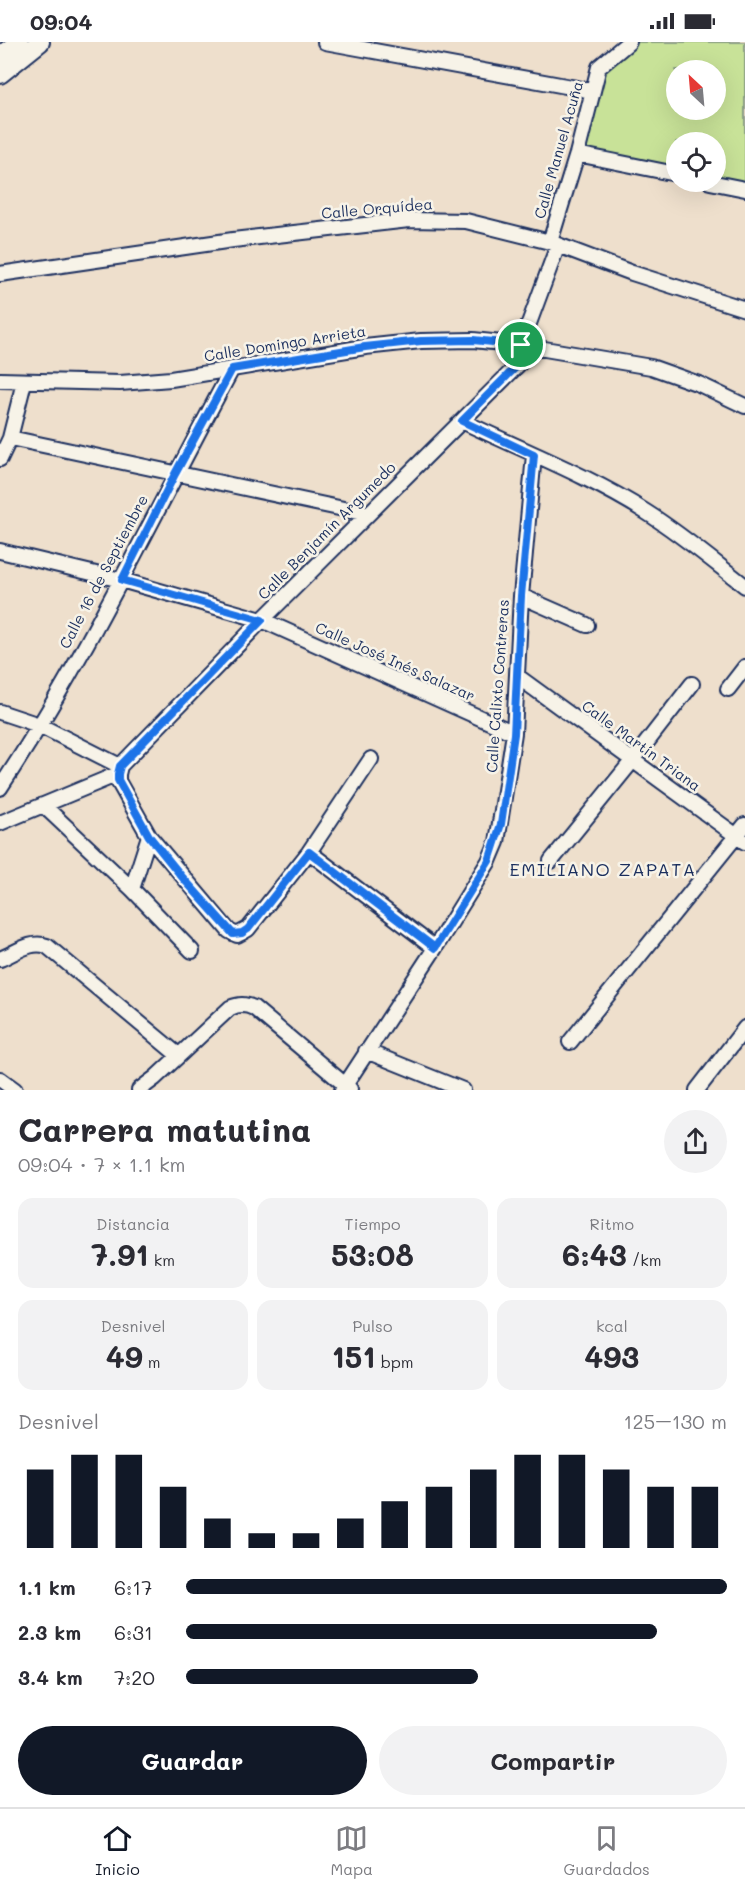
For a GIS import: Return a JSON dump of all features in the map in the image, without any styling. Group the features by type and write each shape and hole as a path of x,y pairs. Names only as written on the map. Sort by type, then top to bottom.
{"main road":[{"path":"0,56 19,42"},
{"path":"0,74 40,42"}],"street":[{"path":"324,42 391,48 593,91"},
{"name":"Calle Manuel Acuña","path":"528,346 549,273 600,67 629,42"},
{"path":"577,154 666,172"},
{"path":"726,185 745,189"},
{"name":"Calle Orquídea","path":"0,274 233,240 409,220 466,221 555,246 632,273 744,305"},
{"name":"Calle Domingo Arrieta","path":"0,380 120,383 171,379 365,347 421,341 473,340 528,346 651,367 699,384 745,406"},
{"name":"Calle Benjamín Argumedo","path":"119,770 262,620 462,421 528,346"},
{"name":"Calle 16 de Septiembre","path":"0,788 122,580 175,474 232,369"},
{"path":"0,459 10,438 24,382"},
{"path":"462,421 604,488 646,512 688,541 745,586"},
{"path":"10,438 367,514"},
{"name":"Calle Calixto Contreras","path":"346,1088 366,1051 435,948 489,861 497,842 514,734 521,596 534,455"},
{"name":"Calle José Inés Salazar","path":"0,550 122,580 262,620 514,734"},
{"path":"521,596 587,625"},
{"path":"728,689 745,667"},
{"name":"Calle Martín Triana","path":"517,676 740,839"},
{"path":"551,861 692,684"},
{"path":"0,712 39,725 119,770"},
{"path":"119,770 122,790 149,836 229,931 237,935 248,929 309,852 371,759"},
{"path":"0,823 119,770"},
{"path":"43,805 132,889 192,951"},
{"path":"570,1042 740,839 745,825"},
{"path":"132,889 149,836"},
{"path":"309,852 435,948"},
{"path":"0,959 36,943 47,946 178,1055"},
{"path":"139,1090 230,1008 238,1005 254,1008 346,1088"},
{"path":"697,1090 745,1028"},
{"path":"366,1051 463,1090"},
{"path":"0,1079 15,1090"}],"green space":[{"path":"636,42 745,42 745,185 726,180 726,132 666,132 666,168 582,151 603,70"}],"district":[{"name":"EMILIANO ZAPATA","path":"603,870"}],"route":[{"path":"473,340 521,345 535,348 462,421 534,455 521,596 514,734 501,824 489,861 435,948 309,852 248,929 237,935 233,934 149,836 122,790 118,774 120,766 262,620 122,580 175,474 232,369 365,347 421,341 473,340"}]}
